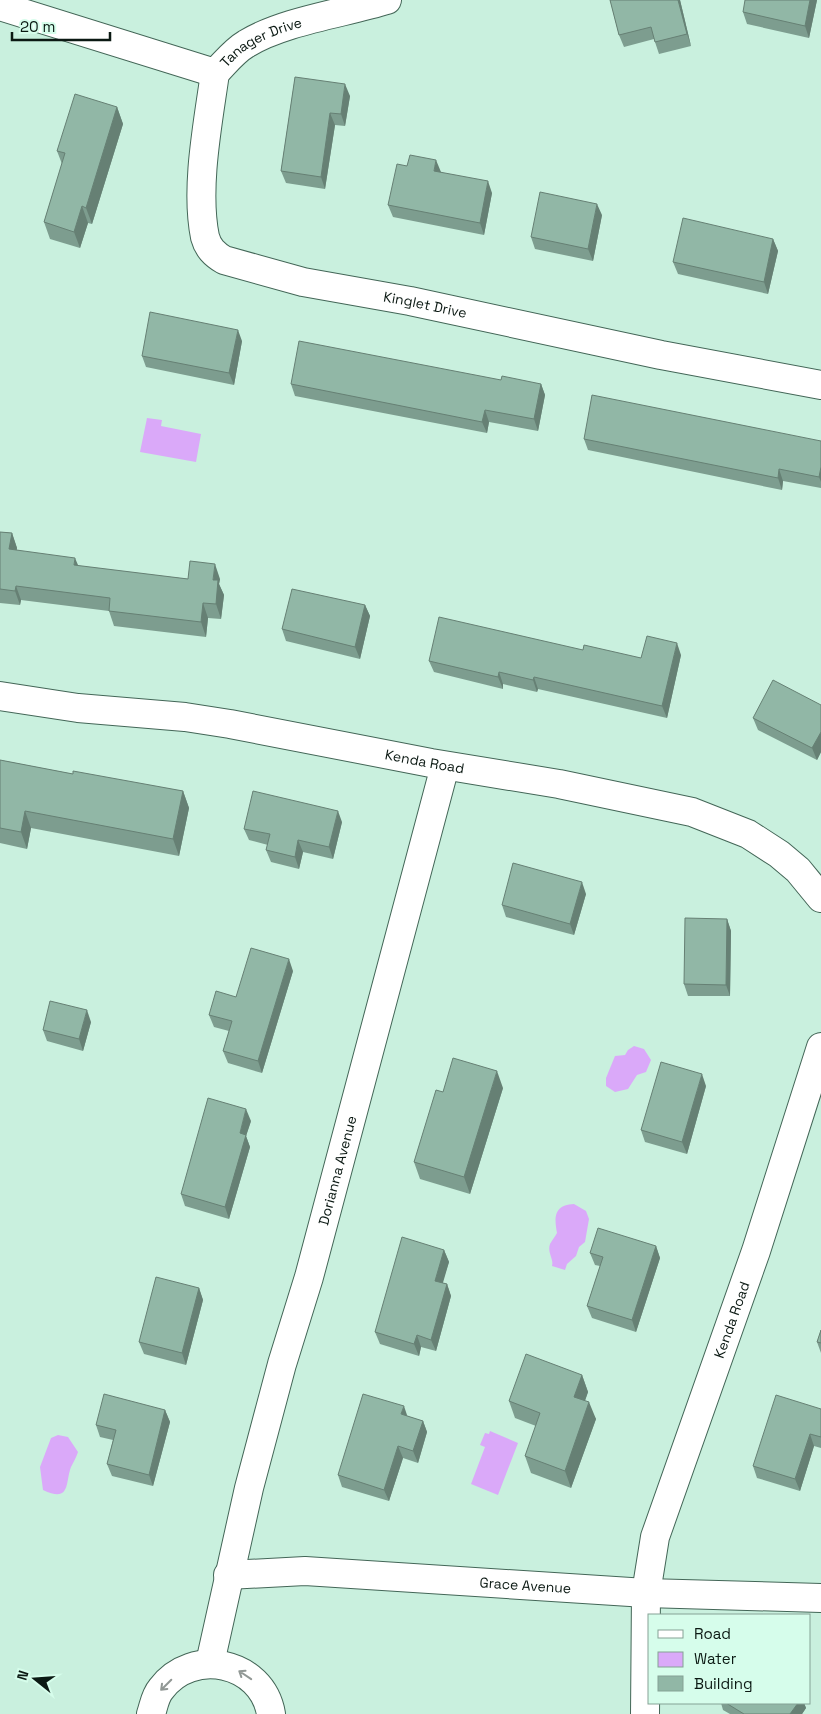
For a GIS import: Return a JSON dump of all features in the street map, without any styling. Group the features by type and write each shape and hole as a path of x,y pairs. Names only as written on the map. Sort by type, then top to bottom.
{"street":[{"name":"Tanager Drive","path":"0,6 215,73 234,53 256,39 307,21 387,0"},
{"name":"Kinglet Drive","path":"215,73 204,157 203,198 205,238 213,253 224,260 303,282 410,301 661,355 821,385"},
{"name":"Kenda Road","path":"0,696 78,708 203,720 445,766 559,784 692,812 748,834 779,854 798,870 821,898"},
{"name":"Dorianna Avenue","path":"210,1663 228,1575 249,1488 282,1364 309,1277 445,766"},
{"name":"Kenda Road","path":"646,1714 646,1593 655,1537 756,1250 821,1047"},
{"name":"Grace Avenue","path":"228,1575 305,1572 646,1593 821,1598"},
{"path":"151,1714 160,1690 178,1674 193,1666 210,1663 229,1666 247,1674 260,1688 269,1705 271,1714"}],"water":[{"path":"147,418 162,420 161,426 201,434 196,462 140,452"},
{"path":"634,1046 644,1049 651,1060 646,1072 637,1075 628,1089 615,1092 606,1086 606,1078 615,1056 625,1055"},
{"path":"574,1204 586,1211 589,1219 585,1242 579,1247 576,1256 567,1264 565,1270 552,1266 549,1247 557,1233 556,1217 559,1209"},
{"path":"490,1431 518,1443 498,1495 471,1484 485,1447 480,1445 485,1433 489,1434"},
{"path":"58,1435 68,1437 78,1452 71,1467 67,1485 63,1493 58,1494 43,1490 40,1467 51,1438"}],"building":[{"path":"610,0 678,0 687,34 655,42 651,27 619,35"},
{"path":"745,0 810,0 805,26 743,12"},
{"path":"295,77 345,84 341,114 330,113 321,177 281,171"},
{"path":"75,94 117,107 86,208 82,206 74,232 44,222 65,153 57,151"},
{"path":"410,155 436,160 434,171 488,181 480,223 388,205 397,164 407,166"},
{"path":"540,192 597,204 588,249 531,237"},
{"path":"683,218 773,239 764,282 673,262"},
{"path":"150,312 238,330 229,373 142,356"},
{"path":"299,341 501,380 502,376 541,384 534,419 485,410 482,422 291,384"},
{"path":"592,395 821,441 819,477 779,469 778,478 584,439"},
{"path":"0,532 12,533 9,549 75,558 74,565 188,579 190,561 215,564 213,580 218,580 216,604 203,603 201,622 109,611 110,598 16,586 15,591 0,589"},
{"path":"292,589 365,605 355,647 282,629"},
{"path":"439,617 583,650 584,645 641,658 647,636 677,643 662,706 534,677 533,680 499,672 498,677 429,661"},
{"path":"773,680 821,705 821,732 812,748 753,718"},
{"path":"0,760 73,774 73,771 183,791 173,839 25,811 21,832 0,828"},
{"path":"253,791 338,811 329,847 298,840 295,857 266,850 270,834 244,829"},
{"path":"513,863 582,882 570,924 502,905"},
{"path":"685,918 727,919 726,985 684,984"},
{"path":"251,948 289,959 258,1061 223,1051 232,1021 209,1015 216,991 236,997"},
{"path":"50,1001 87,1010 79,1039 43,1030"},
{"path":"453,1058 497,1071 464,1177 414,1162 436,1090 443,1092"},
{"path":"661,1062 702,1074 682,1142 641,1130"},
{"path":"208,1098 246,1109 240,1133 246,1135 225,1207 181,1194"},
{"path":"598,1228 656,1246 632,1320 587,1306 603,1257 590,1253"},
{"path":"402,1237 444,1250 435,1281 447,1284 431,1340 417,1335 414,1344 375,1332"},
{"path":"156,1277 199,1288 182,1353 139,1342"},
{"path":"821,1330 821,1343 817,1342"},
{"path":"526,1354 582,1375 574,1397 589,1402 565,1471 525,1456 540,1413 509,1401"},
{"path":"104,1394 165,1410 149,1475 107,1464 116,1430 96,1425"},
{"path":"363,1394 404,1406 401,1414 423,1421 413,1451 398,1446 384,1490 338,1475"},
{"path":"776,1395 821,1409 821,1437 810,1434 795,1479 753,1466"},
{"path":"728,1704 797,1704 790,1714 744,1714"}]}
